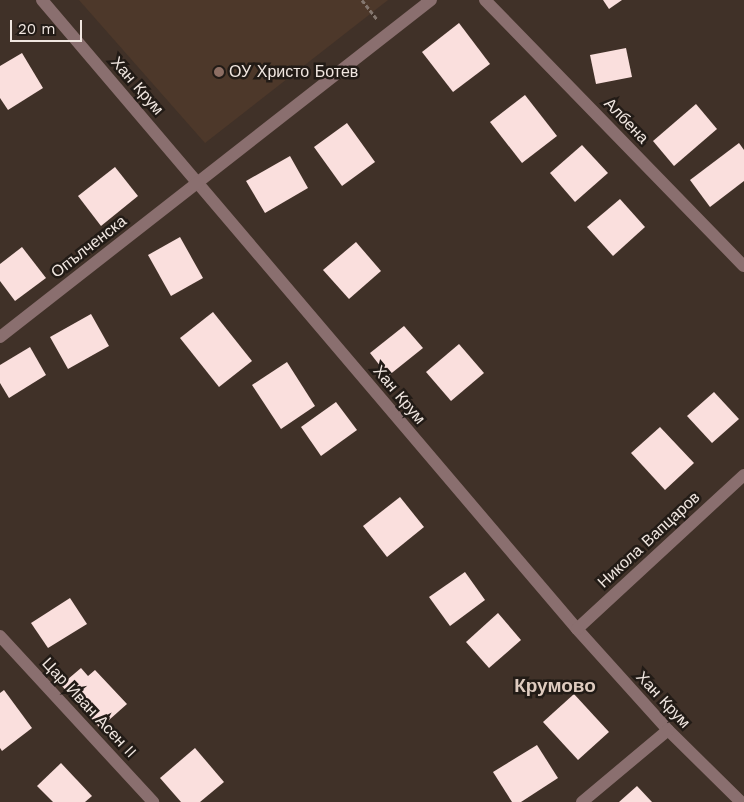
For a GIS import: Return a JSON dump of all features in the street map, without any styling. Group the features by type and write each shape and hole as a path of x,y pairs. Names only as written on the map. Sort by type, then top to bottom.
{"street":[{"name":"Хан Крум","path":"42,0 199,182 576,629 668,730 741,802"},
{"name":"Опълченска","path":"0,336 431,0"},
{"name":"Албена","path":"485,0 744,266"},
{"name":"Никола Вапцаров","path":"576,629 744,475"},
{"name":"Цар Иван Асен II","path":"0,636 147,800"},
{"path":"582,802 668,730"}],"path":[{"path":"362,0 390,33"}],"shaded area":[{"name":"ОУ Христо Ботев","path":"79,0 388,0 205,143"}],"building":[{"path":"603,0 622,0 609,9"},
{"path":"459,23 490,64 453,92 422,52"},
{"path":"626,48 632,77 596,84 590,55"},
{"path":"22,53 43,88 8,110 0,98 0,66"},
{"path":"525,95 557,136 522,163 490,122"},
{"path":"696,104 717,129 674,166 653,141"},
{"path":"347,123 375,162 342,186 314,147"},
{"path":"739,143 744,150 744,181 710,207 690,180"},
{"path":"582,145 608,173 575,202 550,173"},
{"path":"290,156 308,188 265,213 246,181"},
{"path":"115,167 138,196 101,226 78,196"},
{"path":"620,199 645,227 613,256 587,227"},
{"path":"180,237 203,278 171,296 148,255"},
{"path":"356,242 381,271 349,299 323,270"},
{"path":"22,247 46,278 15,301 0,281 0,264"},
{"path":"213,312 252,361 219,387 180,338"},
{"path":"91,314 109,346 68,369 50,337"},
{"path":"404,326 423,348 388,376 370,353"},
{"path":"459,344 484,373 451,401 426,372"},
{"path":"30,347 46,375 9,398 0,383 0,365"},
{"path":"287,362 315,406 281,429 252,385"},
{"path":"714,392 739,419 712,443 687,416"},
{"path":"336,402 357,430 321,456 301,427"},
{"path":"660,427 694,463 665,490 631,453"},
{"path":"400,497 424,527 387,557 363,526"},
{"path":"465,572 485,600 450,626 429,597"},
{"path":"70,598 87,624 48,648 31,623"},
{"path":"498,613 521,640 489,668 466,642"},
{"path":"81,668 88,676 95,670 127,704 100,728 61,685"},
{"path":"4,690 32,728 2,751 0,748 0,693"},
{"path":"574,694 609,732 578,760 543,722"},
{"path":"537,745 558,778 521,802 512,802 493,772"},
{"path":"195,748 224,782 200,802 181,802 160,778"},
{"path":"61,763 92,796 85,802 53,802 37,786"},
{"path":"637,786 652,802 619,802"}],"place":[{"name":"ОУ Христо Ботев","path":"219,72"}],"district":[{"name":"Крумово","path":"555,686"}]}
